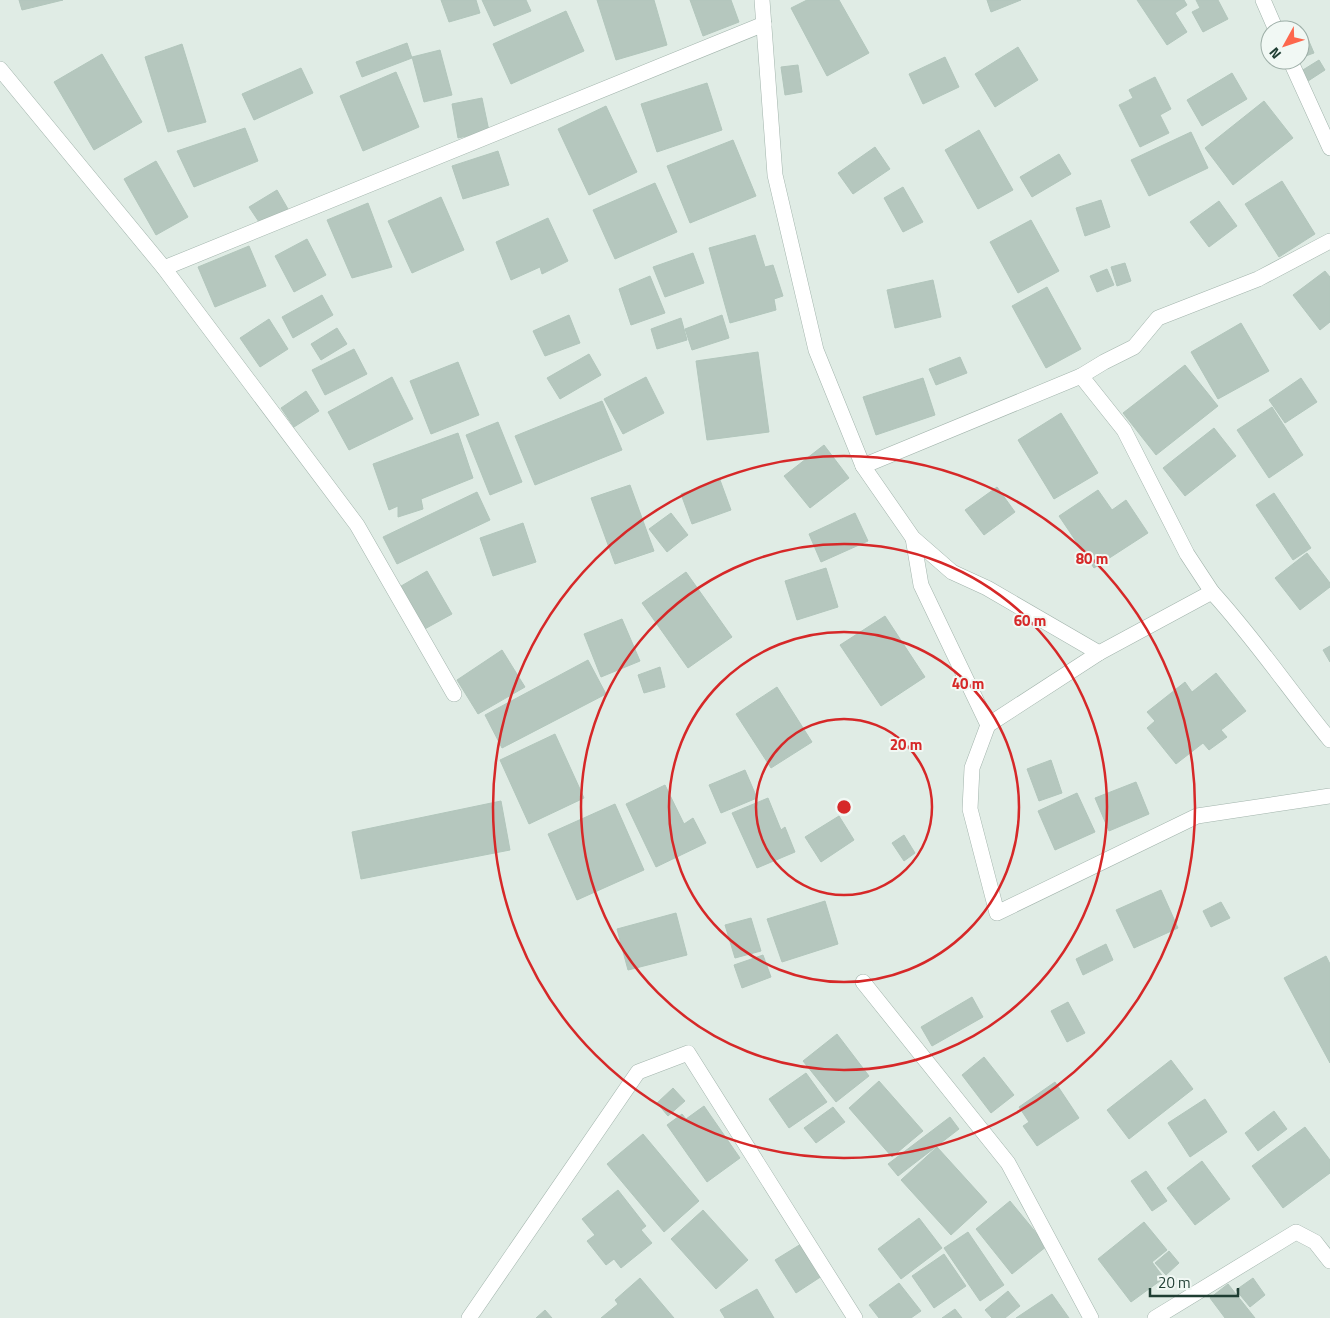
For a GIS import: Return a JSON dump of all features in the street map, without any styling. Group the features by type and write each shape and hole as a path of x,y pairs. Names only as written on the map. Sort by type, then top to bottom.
{"street":[{"path":"762,0 774,175 816,350 863,466 913,538 952,572 987,588 1099,653"},
{"path":"1263,0 1272,20"},
{"path":"164,268 764,24"},
{"path":"0,69 164,268 357,525 454,694"},
{"path":"1295,70 1330,148"},
{"path":"863,466 1081,376 1134,347 1158,318 1258,279 1330,241"},
{"path":"1081,376 1124,430 1187,554 1212,592 1241,623 1330,740"},
{"path":"913,538 920,585 988,725"},
{"path":"1212,592 1099,653 988,725 972,768 970,809 996,913 1197,816 1330,796"},
{"path":"863,982 1008,1163 1092,1318"},
{"path":"469,1318 638,1072 688,1053 854,1318"},
{"path":"1155,1318 1296,1232 1315,1242 1330,1261"}],"building":[{"path":"19,0 63,0 22,10"},
{"path":"441,0 476,0 480,13 449,22"},
{"path":"482,0 526,0 531,11 494,26"},
{"path":"597,0 654,0 667,45 616,60"},
{"path":"690,0 731,0 739,22 703,36"},
{"path":"807,0 839,0 869,53 827,76 791,8"},
{"path":"987,0 1021,0 991,12"},
{"path":"1137,0 1184,0 1187,5 1175,13 1187,32 1167,45"},
{"path":"1196,0 1218,0 1228,19 1203,32 1192,12 1200,8"},
{"path":"566,11 584,51 511,84 493,44"},
{"path":"407,43 412,58 362,77 356,62"},
{"path":"182,44 206,122 168,132 145,57"},
{"path":"1310,44 1314,53 1310,54"},
{"path":"1018,47 1038,80 995,107 975,74"},
{"path":"440,50 452,95 424,102 412,57"},
{"path":"102,54 142,122 94,150 54,82"},
{"path":"945,57 959,87 923,104 909,74"},
{"path":"1319,60 1325,70 1305,83 1298,73 1303,70 1310,70 1310,66"},
{"path":"798,65 802,92 785,95 781,67"},
{"path":"301,68 313,93 254,120 242,94"},
{"path":"396,72 419,127 363,151 340,96"},
{"path":"1232,73 1247,99 1202,126 1187,100"},
{"path":"1155,77 1171,109 1160,115 1169,133 1140,147 1119,105 1133,98 1129,90"},
{"path":"707,83 722,130 657,152 641,104"},
{"path":"482,98 489,131 458,138 452,104"},
{"path":"1264,101 1293,138 1233,185 1205,148"},
{"path":"606,106 637,172 589,195 558,129"},
{"path":"245,128 258,161 194,187 177,151"},
{"path":"979,130 1013,190 978,209 945,150"},
{"path":"1191,132 1208,168 1149,196 1131,160"},
{"path":"733,140 756,196 690,223 667,166"},
{"path":"875,147 890,169 853,194 838,173"},
{"path":"498,151 509,185 463,199 452,166"},
{"path":"1059,154 1071,174 1032,197 1020,177"},
{"path":"156,161 188,217 156,235 124,179"},
{"path":"1282,181 1315,234 1279,257 1245,204"},
{"path":"655,183 677,232 615,259 593,210"},
{"path":"903,187 923,222 903,232 884,198"},
{"path":"277,190 288,209 261,225 249,207"},
{"path":"441,197 464,250 412,273 388,221"},
{"path":"1101,200 1110,227 1085,236 1076,208"},
{"path":"1219,201 1237,226 1209,247 1190,222"},
{"path":"368,203 392,267 352,278 327,220"},
{"path":"548,218 568,261 542,274 540,267 511,280 496,242"},
{"path":"1031,220 1059,271 1018,293 990,242"},
{"path":"755,235 765,267 773,265 783,296 774,299 776,310 730,323 709,248"},
{"path":"307,239 326,275 294,292 275,256"},
{"path":"249,246 266,286 215,307 198,267"},
{"path":"693,253 704,283 665,297 653,267"},
{"path":"1125,263 1131,281 1117,286 1111,267"},
{"path":"1107,269 1114,285 1097,292 1090,276"},
{"path":"1325,271 1330,277 1330,322 1320,330 1293,295"},
{"path":"650,276 665,313 631,325 619,289"},
{"path":"933,280 941,317 895,328 887,290"},
{"path":"1047,287 1081,349 1046,368 1012,306"},
{"path":"322,295 333,315 293,338 282,317"},
{"path":"569,315 580,343 545,356 533,331"},
{"path":"722,315 729,338 692,350 685,329"},
{"path":"681,318 687,340 657,349 651,329"},
{"path":"269,319 288,349 260,367 240,338"},
{"path":"1241,323 1269,371 1218,399 1191,352"},
{"path":"337,328 347,344 321,360 311,344"},
{"path":"354,349 367,374 325,395 312,370"},
{"path":"758,352 769,432 707,440 696,361"},
{"path":"589,354 601,375 560,399 547,378"},
{"path":"960,357 967,373 936,385 929,369"},
{"path":"458,362 479,415 431,434 410,381"},
{"path":"1185,365 1218,406 1156,455 1123,413"},
{"path":"392,377 413,419 349,450 328,412"},
{"path":"646,377 664,413 623,434 604,399"},
{"path":"923,378 935,415 876,435 863,397"},
{"path":"1301,378 1317,402 1285,423 1269,400"},
{"path":"306,391 319,411 294,427 281,408"},
{"path":"602,401 622,450 535,485 515,436"},
{"path":"1272,407 1303,455 1269,478 1237,430"},
{"path":"1061,413 1098,473 1054,499 1018,440"},
{"path":"498,422 522,482 490,495 466,435"},
{"path":"1214,428 1236,456 1185,496 1163,468"},
{"path":"458,433 473,478 421,499 423,509 398,517 398,506 389,510 373,464"},
{"path":"824,445 849,478 810,508 784,476"},
{"path":"720,480 731,510 692,524 681,494"},
{"path":"630,485 654,551 615,564 591,498"},
{"path":"997,487 1015,512 984,535 965,510"},
{"path":"1098,490 1112,510 1126,500 1148,533 1094,568 1059,516"},
{"path":"477,492 490,520 397,564 383,537"},
{"path":"1274,493 1311,548 1293,560 1256,505"},
{"path":"671,513 688,535 667,552 649,529"},
{"path":"855,513 868,541 821,562 809,534"},
{"path":"523,523 536,562 493,576 480,538"},
{"path":"1307,553 1330,583 1330,587 1300,610 1275,578"},
{"path":"826,568 838,607 797,620 785,581"},
{"path":"427,571 452,614 421,631 396,589"},
{"path":"686,572 732,637 688,668 642,603"},
{"path":"885,616 925,677 881,706 840,645"},
{"path":"622,619 640,661 601,677 584,634"},
{"path":"1330,646 1330,662 1323,650"},
{"path":"502,650 525,687 478,714 457,680"},
{"path":"588,660 606,694 502,748 485,715"},
{"path":"660,667 665,687 644,693 638,675"},
{"path":"1216,673 1246,711 1221,730 1227,737 1209,750 1203,743 1176,764 1147,728 1155,721 1147,712 1185,682 1192,692"},
{"path":"777,687 812,742 771,768 736,714"},
{"path":"555,734 584,798 529,824 500,760"},
{"path":"1051,760 1062,793 1039,801 1027,769"},
{"path":"745,770 757,798 721,813 709,785"},
{"path":"1136,782 1149,814 1109,831 1095,798"},
{"path":"665,785 684,824 693,818 706,843 656,867 626,804"},
{"path":"1077,793 1095,832 1055,850 1038,811"},
{"path":"768,798 781,830 785,827 795,852 757,868 732,813"},
{"path":"501,801 510,850 361,879 352,832"},
{"path":"615,804 644,870 577,900 548,834"},
{"path":"839,816 854,840 821,862 805,837"},
{"path":"904,835 915,853 904,861 892,843"},
{"path":"1161,890 1178,928 1134,948 1116,910"},
{"path":"825,901 838,944 782,962 767,919"},
{"path":"1221,902 1230,918 1211,927 1203,911"},
{"path":"676,913 687,955 628,970 617,929"},
{"path":"751,918 761,951 735,958 725,925"},
{"path":"1106,944 1113,960 1083,975 1076,959"},
{"path":"763,955 771,977 742,988 734,965"},
{"path":"1326,956 1330,964 1330,1063 1284,978"},
{"path":"972,997 983,1017 932,1046 921,1027"},
{"path":"1068,1002 1085,1033 1067,1042 1051,1011"},
{"path":"837,1034 869,1076 836,1102 803,1061"},
{"path":"984,1057 1014,1095 991,1113 962,1075"},
{"path":"1171,1060 1193,1089 1129,1139 1107,1110"},
{"path":"806,1073 827,1102 789,1128 769,1099"},
{"path":"879,1081 923,1131 892,1157 849,1108"},
{"path":"1055,1082 1079,1118 1037,1146 1023,1126 1029,1122 1019,1107"},
{"path":"673,1088 685,1101 668,1116 657,1103"},
{"path":"1205,1099 1227,1132 1190,1157 1168,1123"},
{"path":"704,1106 740,1158 707,1182 667,1125 682,1114 686,1119"},
{"path":"833,1107 845,1122 816,1143 804,1128"},
{"path":"1274,1111 1287,1129 1258,1151 1245,1133"},
{"path":"950,1117 959,1129 898,1176 888,1164"},
{"path":"1305,1127 1330,1160 1330,1173 1283,1208 1252,1166"},
{"path":"643,1134 699,1201 664,1232 607,1164"},
{"path":"937,1147 987,1202 951,1235 901,1180"},
{"path":"1202,1161 1230,1199 1195,1225 1167,1188"},
{"path":"1146,1171 1167,1201 1152,1211 1131,1181"},
{"path":"618,1190 646,1226 641,1230 652,1243 621,1268 614,1259 606,1265 587,1241 595,1235 582,1219"},
{"path":"1010,1201 1047,1246 1012,1274 976,1229"},
{"path":"703,1210 748,1260 716,1289 671,1239"},
{"path":"919,1218 942,1248 901,1279 878,1249"},
{"path":"1144,1222 1167,1250 1152,1262 1164,1278 1131,1302 1098,1259"},
{"path":"968,1232 1004,1285 980,1301 944,1248"},
{"path":"801,1244 822,1276 796,1293 775,1260"},
{"path":"1169,1251 1179,1263 1166,1275 1155,1263"},
{"path":"944,1254 966,1286 934,1308 912,1276"},
{"path":"640,1278 674,1318 601,1318 618,1304 615,1300"},
{"path":"1253,1278 1265,1295 1250,1307 1236,1290"},
{"path":"899,1283 921,1311 911,1318 879,1318 869,1305"},
{"path":"1228,1284 1255,1318 1225,1318 1210,1298"},
{"path":"757,1289 774,1318 725,1318 720,1310"},
{"path":"1008,1291 1020,1306 1005,1318 992,1318 985,1310"},
{"path":"1052,1294 1069,1318 1016,1318"},
{"path":"955,1309 962,1318 942,1318"},
{"path":"545,1310 552,1318 536,1318"}]}
